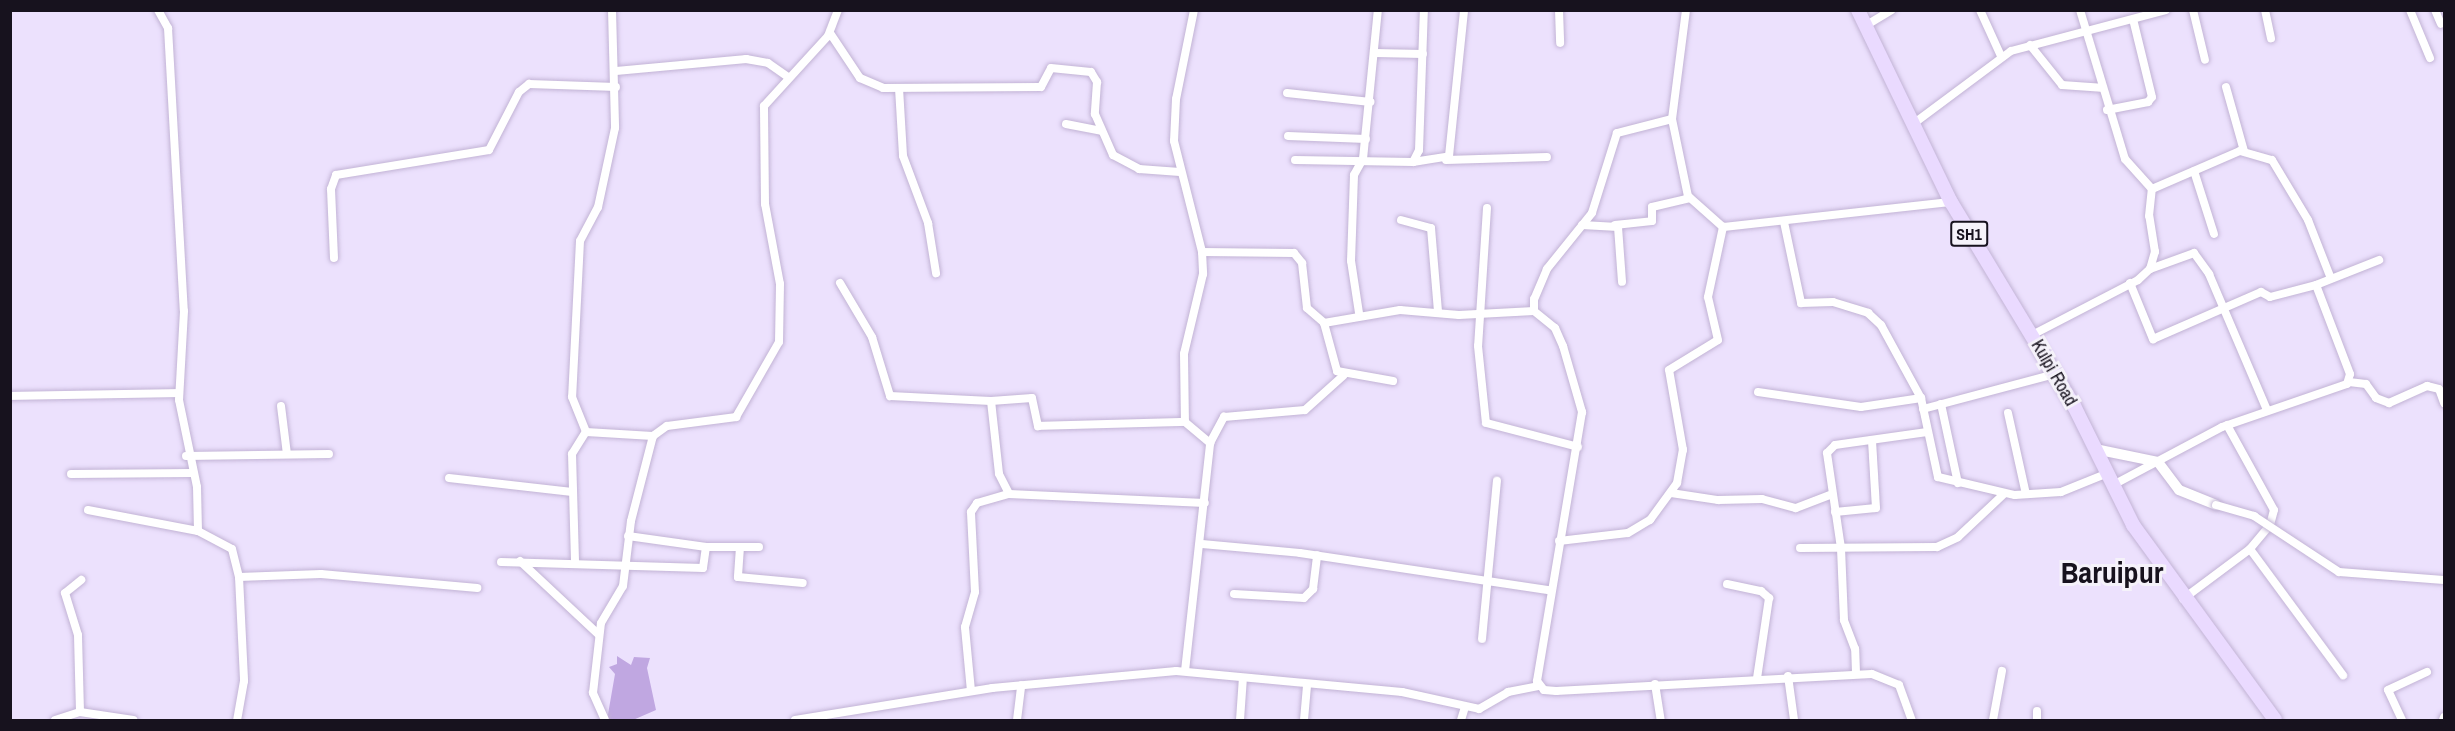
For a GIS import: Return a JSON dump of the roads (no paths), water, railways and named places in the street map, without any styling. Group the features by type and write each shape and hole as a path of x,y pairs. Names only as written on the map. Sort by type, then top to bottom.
{"main road":[{"name":"Kulpi Road","path":"1858,10 1951,202 2055,374 2110,479 2183,599 2275,720"}],"street":[{"path":"158,10 168,28 182,287 178,393 186,456 193,473 198,531"},
{"path":"586,432 572,397 573,310 580,242 598,207 614,140 616,71 612,10"},
{"path":"586,432 653,436 667,426 736,417 779,342 781,307 765,204 764,112 788,76 830,33 838,10"},
{"path":"1185,422 1184,354 1203,274 1202,252 1174,141 1176,99 1194,10"},
{"path":"1359,313 1351,245 1354,175 1363,159 1366,139 1378,10"},
{"path":"1413,162 1419,150 1424,10"},
{"path":"1446,160 1464,10"},
{"path":"1559,10 1560,43"},
{"path":"1686,10 1672,119 1690,198 1723,227 1951,202"},
{"path":"1865,26 1892,10"},
{"path":"1980,10 2001,56"},
{"path":"2080,10 2107,111 2131,170 2152,189"},
{"path":"1913,124 2001,56 2030,45 2087,34 2166,10"},
{"path":"2193,10 2205,60"},
{"path":"2265,10 2271,38"},
{"path":"2410,10 2430,58"},
{"path":"2435,10 2441,24"},
{"path":"2107,111 2148,102 2152,97 2133,20"},
{"path":"830,33 860,78 899,88 1038,87 1047,85 1053,67 1091,72 1097,78 1095,114 1113,155 1140,169 1180,172"},
{"path":"2030,45 2062,85 2101,88"},
{"path":"1375,53 1423,54"},
{"path":"616,71 746,59 768,63 788,76"},
{"path":"334,258 331,189 336,175 489,150 519,92 530,84 616,87"},
{"path":"2226,87 2244,151"},
{"path":"899,88 903,156 928,223 936,273"},
{"path":"1287,93 1371,102"},
{"path":"1534,310 1547,269 1582,225 1600,191 1617,133 1672,119"},
{"path":"1066,124 1101,131"},
{"path":"1288,136 1366,139"},
{"path":"2152,189 2244,151 2279,165 2330,276"},
{"path":"1295,160 1363,159 1413,162 1547,157"},
{"path":"2194,171 2214,234"},
{"path":"2150,269 2155,252 2149,216 2152,189"},
{"path":"1582,225 1615,225 1652,221 1652,207 1690,198"},
{"path":"1487,208 1483,315 1478,346 1485,423 1578,447"},
{"path":"1401,220 1431,228 1438,312"},
{"path":"1784,222 1801,303 1833,302 1868,314 1881,325 1921,398 1933,469 1938,477 1959,483 2004,494 2061,492 2110,479 2158,462 2227,425 2349,382 2366,384 2376,398 2389,403 2427,386 2439,389 2445,403"},
{"path":"1615,225 1622,282"},
{"path":"1559,541 1628,533 1650,520 1671,493 1683,450 1669,370 1718,340 1708,303 1723,227"},
{"path":"1202,252 1294,253 1302,263 1307,308 1324,323 1334,367 1344,375 1393,381"},
{"path":"2032,335 2130,283 2150,269 2194,253 2209,274 2221,308 2267,410"},
{"path":"2130,283 2153,339 2261,292 2270,297 2316,285 2330,276 2379,260"},
{"path":"840,283 872,337 890,396 991,401 1032,398 1038,426 1185,422 1210,443"},
{"path":"2316,285 2349,382"},
{"path":"1324,323 1359,313 1438,312 1483,315 1534,310 1555,328 1572,368 1582,412 1578,447 1550,590 1539,686"},
{"path":"1923,409 2055,374"},
{"path":"1185,671 1202,544 1210,443 1229,414 1299,411 1344,375"},
{"path":"1758,392 1861,407 1921,398"},
{"path":"10,396 178,393"},
{"path":"991,401 999,474 1009,494"},
{"path":"1941,404 1959,483"},
{"path":"281,406 287,454"},
{"path":"2008,413 2026,494"},
{"path":"2183,599 2250,549 2270,525 2274,510 2227,425"},
{"path":"575,561 573,450 586,432"},
{"path":"1856,673 1855,650 1844,620 1841,548 1832,494 1829,448 1927,432"},
{"path":"605,720 592,693 599,635 603,616 622,589 628,536 653,436"},
{"path":"1835,512 1876,508 1872,440"},
{"path":"2096,449 2158,462 2179,489 2216,505 2254,516 2339,572 2445,580"},
{"path":"186,456 328,454"},
{"path":"71,474 193,473"},
{"path":"449,478 572,492"},
{"path":"1482,639 1497,481"},
{"path":"1671,493 1718,500 1762,499 1796,508 1832,494"},
{"path":"971,691 965,627 975,592 971,512 977,503 1009,494 1205,503"},
{"path":"1800,548 1937,547 1958,537 2004,494"},
{"path":"88,510 198,531 229,545 239,577 244,681 237,720"},
{"path":"628,536 706,547 759,547"},
{"path":"1202,544 1317,555 1550,590"},
{"path":"501,562 575,561 626,567 705,567 706,547"},
{"path":"740,547 738,577 804,583"},
{"path":"2250,549 2343,675"},
{"path":"1234,594 1304,598 1313,589 1317,555"},
{"path":"520,561 599,635"},
{"path":"239,577 321,574 477,588"},
{"path":"80,712 78,635 65,593 81,580"},
{"path":"1727,584 1769,598 1757,678"},
{"path":"795,720 971,691 1185,671 1243,681 1402,692 1465,707 1487,707 1508,692 1539,686 1556,691 1856,673 1899,685 1912,720"},
{"path":"1993,720 2002,671"},
{"path":"2402,720 2388,690 2427,672"},
{"path":"1788,676 1794,720"},
{"path":"1240,720 1243,681"},
{"path":"1304,720 1307,684"},
{"path":"1655,684 1661,720"},
{"path":"1017,720 1021,685"},
{"path":"1461,720 1465,707"},
{"path":"55,720 80,712 133,720"}],"district":[{"name":"Baruipur","path":"2112,572"}]}
